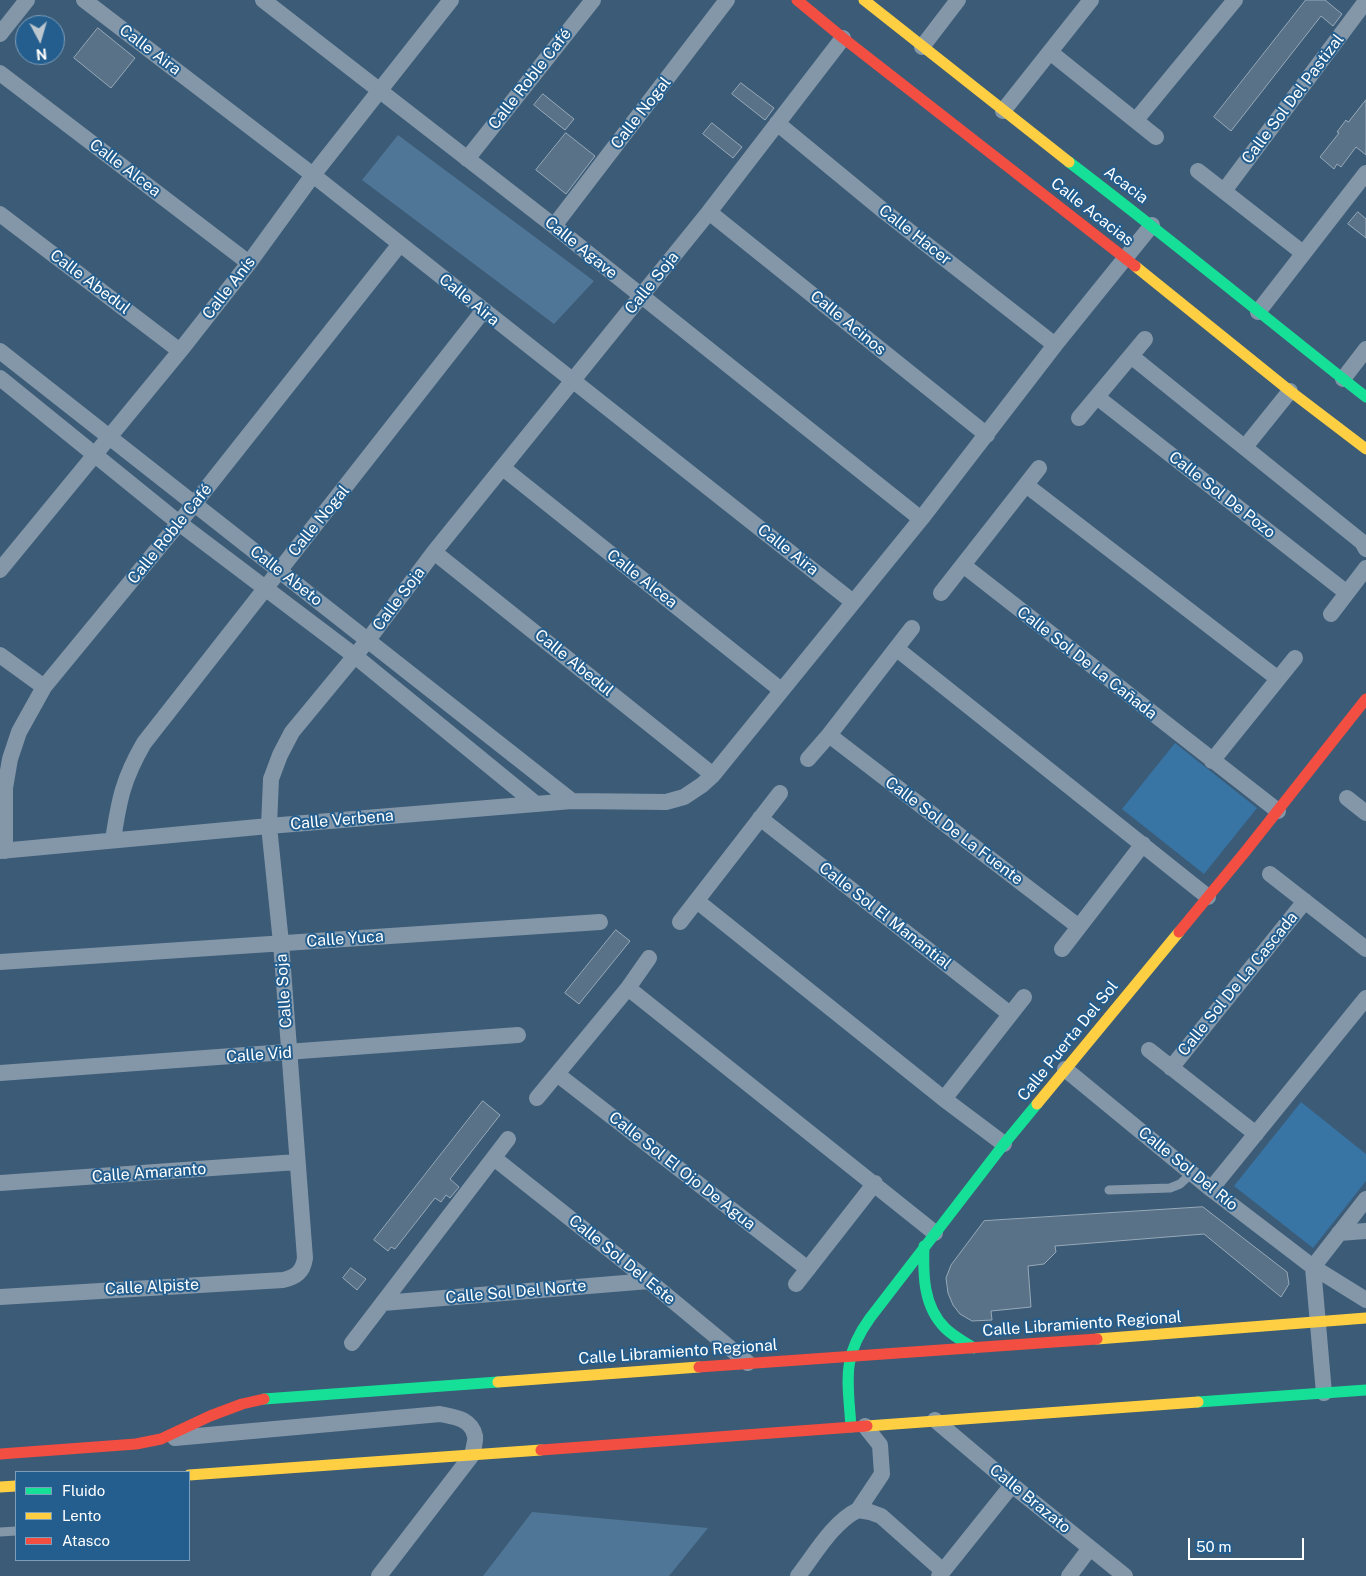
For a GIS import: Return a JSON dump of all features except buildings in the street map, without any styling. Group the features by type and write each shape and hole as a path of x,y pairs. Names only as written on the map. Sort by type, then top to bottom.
{"street":[{"path":"0,34 27,0"},
{"name":"Calle Aira","path":"84,0 400,244 853,602"},
{"name":"Calle Agave","path":"263,0 554,226 920,519"},
{"name":"Calle Roble Café","path":"467,159 592,0"},
{"name":"Calle Nogal","path":"554,226 727,0"},
{"name":"Calle Acacias","path":"797,0 1125,258 1290,391 1366,449"},
{"name":"Acacia","path":"864,0 1003,111 1152,225 1366,397"},
{"path":"922,47 958,0"},
{"path":"1003,111 1091,0"},
{"path":"1136,120 1235,0"},
{"name":"Calle Anís","path":"0,570 180,351 250,262 446,2"},
{"name":"Calle Sol Del Pastizal","path":"1224,190 1365,6"},
{"name":"Calle Soja","path":"301,1270 305,1258 269,805 271,779 280,755 292,732 368,640 434,552 574,381 843,38"},
{"path":"1050,52 1156,137"},
{"name":"Calle Alcea","path":"0,73 250,262"},
{"name":"Calle Hacer","path":"777,123 885,212 1055,345"},
{"path":"1198,171 1303,252"},
{"path":"1258,312 1303,252 1366,174"},
{"name":"Calle Acinos","path":"708,212 987,435"},
{"name":"Calle Abedul","path":"0,214 180,351"},
{"path":"713,774 920,519 1055,345 1152,225"},
{"name":"Calle Roble Café","path":"3,851 5,788 10,759 20,732 44,687 179,523 400,244"},
{"name":"Calle Nogal","path":"113,840 118,806 125,780 140,751 483,311"},
{"path":"1079,418 1145,339"},
{"path":"1343,379 1366,349"},
{"path":"0,372 6,355"},
{"name":"Calle Abeto","path":"6,355 572,801"},
{"path":"1131,356 1362,542 1366,549"},
{"name":"Calle Abeto","path":"0,378 179,523 355,656 536,804"},
{"path":"1245,447 1290,391"},
{"name":"Calle Sol De Pozo","path":"1098,397 1347,593"},
{"name":"Calle Alcea","path":"503,468 781,690"},
{"path":"941,594 1038,468"},
{"path":"1026,484 1277,678"},
{"name":"Calle Abedul","path":"434,552 713,774"},
{"name":"Calle Sol De La Cañada","path":"963,565 1278,811"},
{"path":"1331,614 1366,568"},
{"path":"808,759 829,735 912,628"},
{"path":"897,649 1208,897"},
{"path":"0,655 44,687"},
{"path":"1212,761 1295,658"},
{"name":"Calle Puerta Del Sol","path":"858,1426 850,1356 857,1337 870,1318 1004,1144 1278,811 1366,699"},
{"name":"Calle Sol De La Fuente","path":"829,735 1079,926"},
{"name":"Calle Verbena","path":"3,851 270,826 572,801 666,802 684,797 702,785 713,774"},
{"path":"680,922 780,793"},
{"path":"1347,798 1366,813"},
{"name":"Calle Sol El Manantial","path":"760,818 1010,1014"},
{"path":"1062,949 1143,844"},
{"name":"Calle Sol De La Cascada","path":"1270,874 1366,949"},
{"path":"697,901 944,1099 1004,1144"},
{"name":"Calle Sol De La Cascada","path":"1171,1068 1305,901"},
{"name":"Calle Yuca","path":"0,962 600,922"},
{"path":"537,1098 628,988 649,958"},
{"path":"628,988 875,1183 935,1233"},
{"path":"944,1099 1024,997"},
{"path":"1212,1189 1366,998"},
{"name":"Calle Vid","path":"0,1073 518,1036"},
{"name":"Calle Sol De La Cascada","path":"1149,1050 1256,1134"},
{"name":"Calle Sol Del Río","path":"1065,1069 1212,1189 1313,1267 1366,1300"},
{"name":"Calle Sol El Ojo De Agua","path":"557,1074 808,1269"},
{"path":"352,1343 508,1139"},
{"name":"Calle Sol Del Este","path":"494,1158 649,1281 748,1363"},
{"name":"Calle Amaranto","path":"0,1183 297,1162"},
{"path":"796,1284 875,1183"},
{"path":"1324,1393 1313,1267 1366,1200"},
{"path":"1339,1233 1366,1231"},
{"path":"924,1246 924,1281 928,1300 934,1314 945,1328 974,1348"},
{"name":"Calle Alpiste","path":"0,1297 283,1280 296,1276 301,1270"},
{"name":"Calle Sol Del Norte","path":"383,1303 649,1281"},
{"name":"Calle Libramiento Regional","path":"0,1454 136,1444 161,1439 226,1410 265,1399 1366,1318"},
{"path":"190,1474 1366,1390"},
{"path":"161,1439 440,1414 456,1417 468,1422 475,1436 472,1455 379,1576"},
{"name":"Calle Brazato","path":"935,1420 1125,1576"},
{"path":"798,1576 837,1525 846,1516 858,1510 882,1474 880,1446 858,1426"},
{"path":"858,1510 881,1516 941,1573 1012,1485"},
{"path":"0,1487 15,1486"},
{"path":"1069,1576 1090,1548"}],"lane":[{"path":"1109,1190 1170,1188 1180,1184 1192,1173"},
{"path":"0,1532 15,1531"}],"shaded area":[{"path":"398,135 594,281 554,324 362,180"},
{"path":"1175,743 1257,808 1204,874 1122,809"},
{"path":"1301,1102 1366,1154 1366,1181 1313,1248 1234,1186"},
{"path":"532,1512 708,1528 669,1576 483,1576"}],"traffic: fast":[{"path":"1069,162 1366,397"},
{"path":"851,1427 848,1370 854,1345 861,1332 1004,1144 1037,1104"},
{"path":"924,1246 924,1278 932,1310 948,1331 974,1348"},
{"path":"264,1399 498,1382"},
{"path":"1198,1402 1366,1390"}],"traffic: slow":[{"path":"864,0 1069,162"},
{"path":"1135,266 1290,391 1366,449"},
{"path":"1037,1104 1179,932"},
{"path":"1097,1339 1366,1318"},
{"path":"498,1382 699,1367"},
{"path":"867,1426 1198,1402"},
{"path":"190,1475 541,1450"},
{"path":"0,1487 15,1486"}],"traffic: jam":[{"path":"797,0 1135,266"},
{"path":"1179,932 1366,699"},
{"path":"699,1367 1097,1339"},
{"path":"0,1454 136,1444 161,1439 210,1416 242,1404 264,1399"},
{"path":"541,1450 867,1426"}]}
